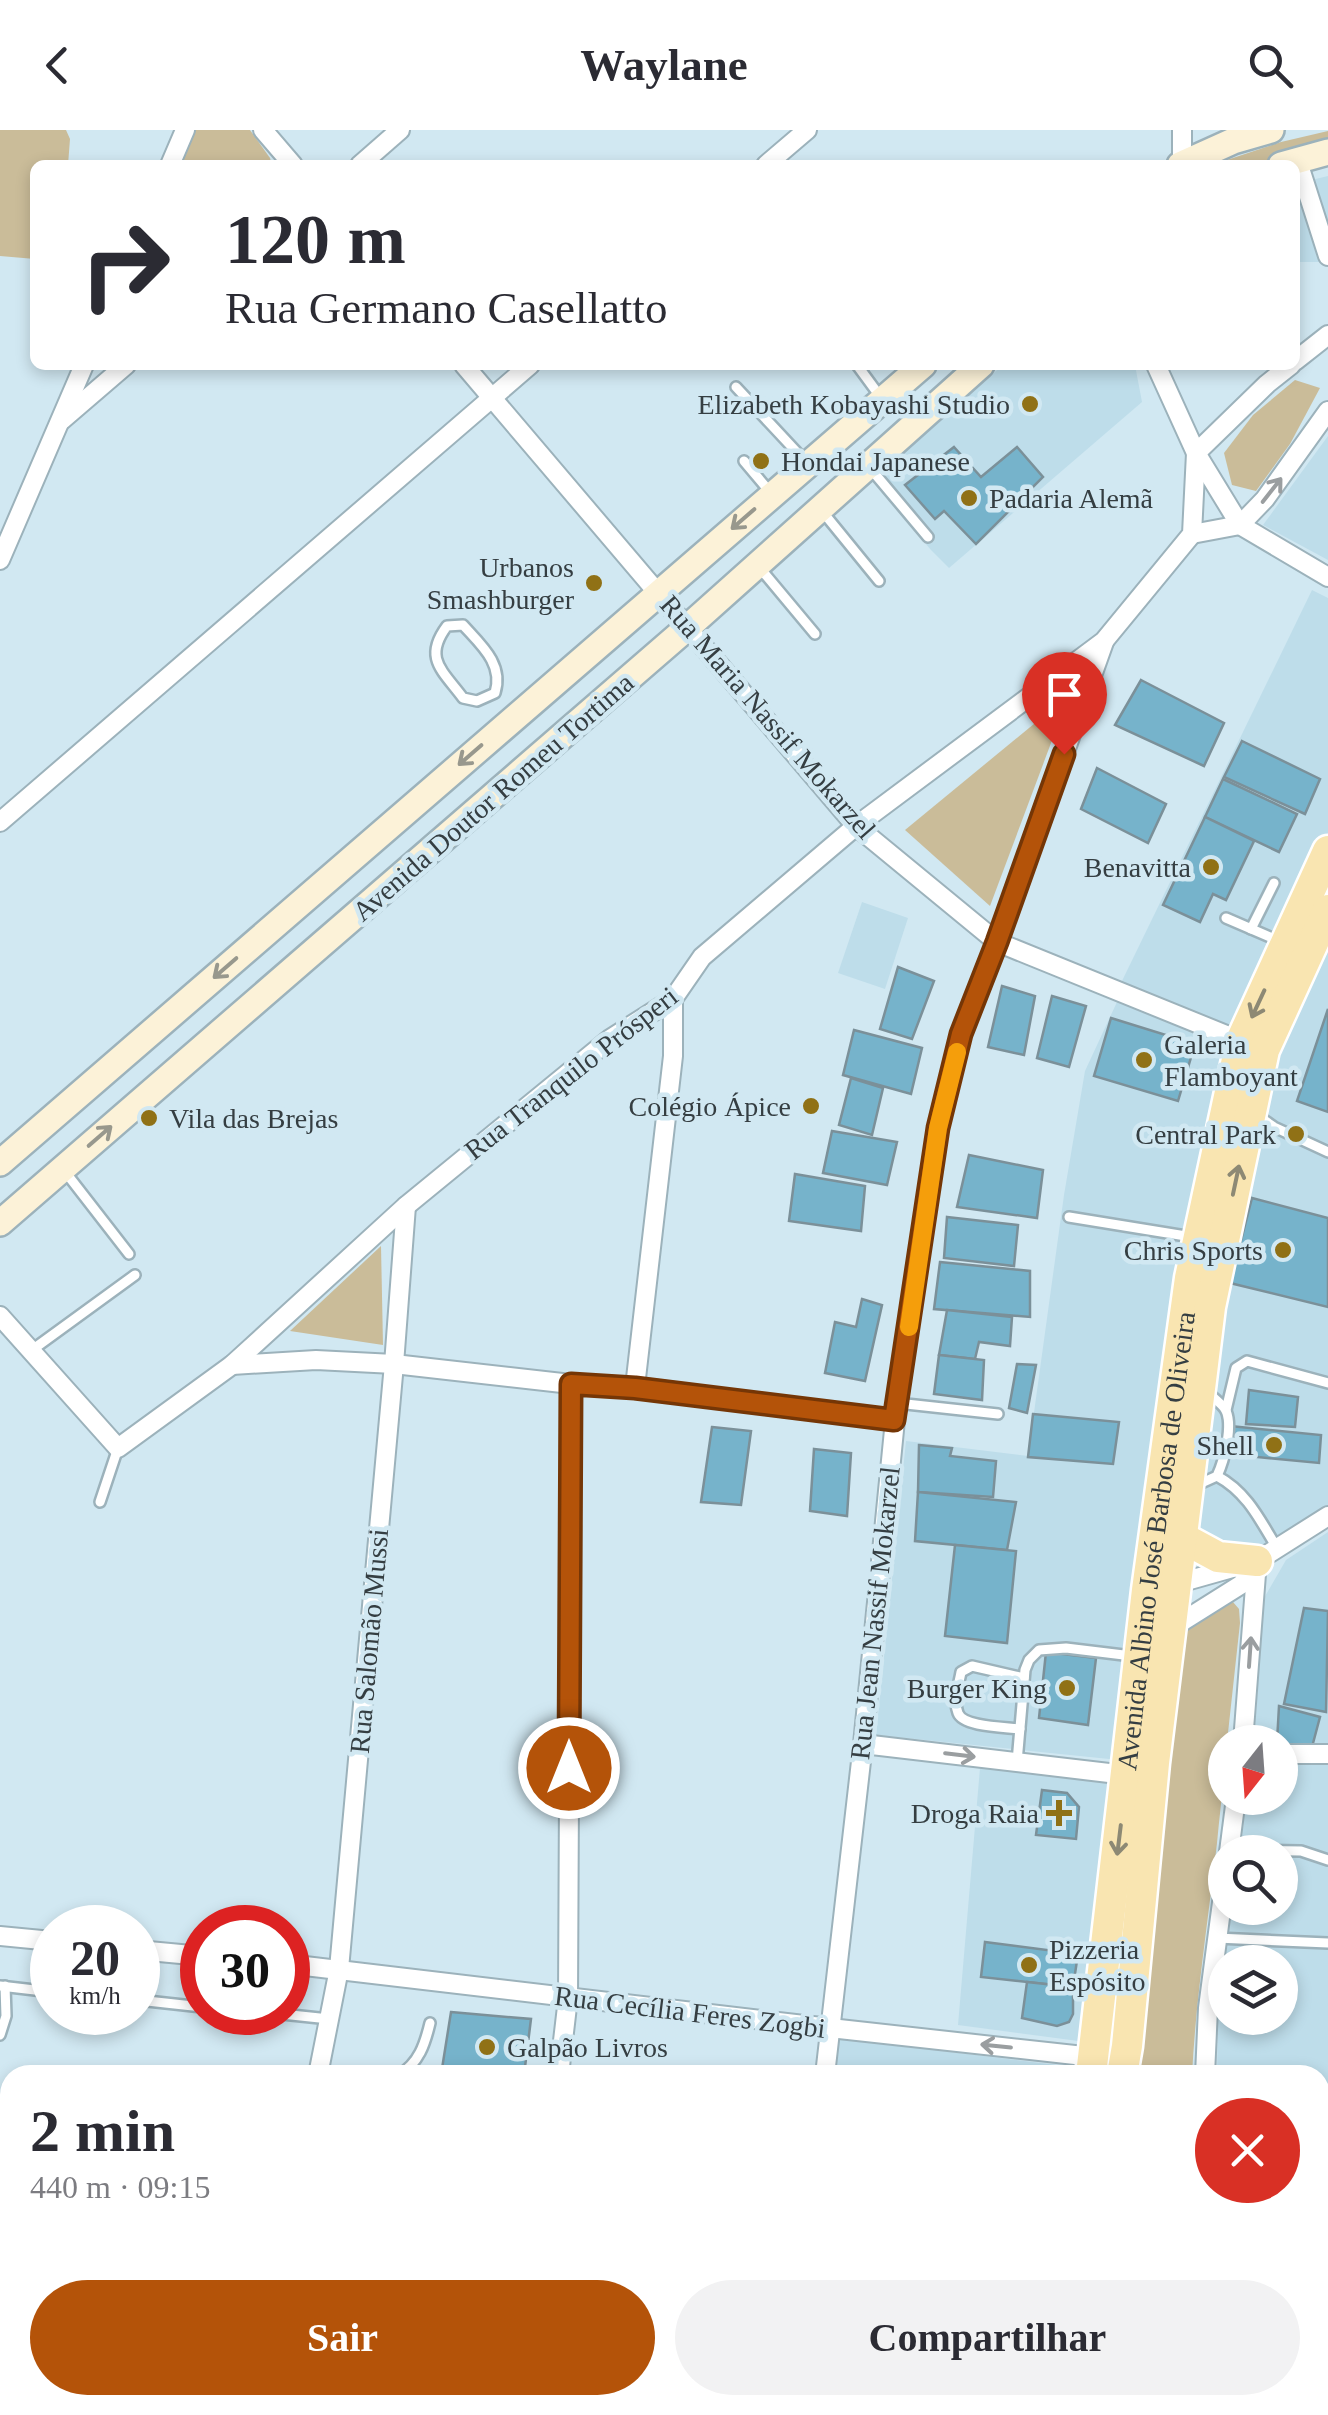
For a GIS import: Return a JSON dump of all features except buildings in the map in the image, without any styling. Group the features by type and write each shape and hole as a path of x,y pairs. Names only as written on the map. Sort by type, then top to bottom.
{"main road":[{"path":"1190,160 1271,130"},
{"path":"1297,160 1328,152"},
{"name":"Avenida Doutor Romeu Tortima","path":"0,1163 917,370"},
{"name":"Avenida Doutor Romeu Tortima","path":"0,1223 688,627 975,370"},
{"name":"Avenida Albino José Barbosa de Oliveira","path":"1124,2065 1154,1763 1172,1628 1162,1587 1190,1278 1241,1042 1328,852"},
{"name":"Avenida Albino José Barbosa de Oliveira","path":"1092,2065 1140,1657 1181,1538 1210,1307 1264,1050 1328,910"},
{"path":"1181,1538 1218,1556 1267,1555"}],"street":[{"path":"172,160 185,130"},
{"path":"262,130 288,160"},
{"path":"366,160 400,130"},
{"path":"772,160 807,130"},
{"path":"1181,160 1182,130"},
{"path":"1300,189 1328,256"},
{"path":"1300,357 1328,335"},
{"path":"0,560 82,370"},
{"path":"59,422 120,370"},
{"name":"Rua Maria Nassif Mokarzel","path":"468,370 856,826 997,942 1241,1042"},
{"path":"0,822 524,370"},
{"path":"1158,370 1196,453 1240,525 1328,577"},
{"path":"1284,370 1196,453 1192,534 1240,525 1274,488 1328,411"},
{"name":"Rua Tranquilo Prósperi","path":"118,1448 232,1366 406,1206 610,1039 673,999 702,957 856,826 1104,641 1192,534"},
{"name":"Rua Jean Nassif Mokarzel","path":"826,2065 896,1412 938,1128 961,1034 1104,641"},
{"path":"635,1388 672,1056 673,999"},
{"name":"Rua Salomão Mussi","path":"320,2065 340,1969 406,1206"},
{"path":"0,1316 118,1448"},
{"path":"232,1366 316,1360 394,1364 571,1384 896,1412"},
{"path":"560,2065 568,1998 571,1384"},
{"path":"1162,1587 1267,1555 1328,1516"},
{"path":"1172,1628 1242,1584 1267,1555"},
{"path":"1245,1725 1267,1555"},
{"path":"863,1744 1126,1776"},
{"path":"1298,1754 1328,1754"},
{"path":"1205,2065 1219,1925"},
{"path":"0,1936 30,1939"},
{"name":"Rua Cecília Feres Zogbi","path":"310,1966 830,2028 1085,2065"}],"lane":[{"path":"861,370 882,400"},
{"path":"736,387 808,464"},
{"path":"744,460 772,494"},
{"path":"868,466 928,537"},
{"path":"821,508 879,580"},
{"path":"758,565 815,634"},
{"path":"463,625 492,659 499,680 495,693 477,700 463,698 442,670 434,652 436,641 448,626 463,625"},
{"path":"495,693 516,716"},
{"path":"1250,930 1274,883"},
{"path":"1226,918 1286,944"},
{"path":"1251,1111 1274,1127 1328,1152"},
{"path":"62,1169 129,1254"},
{"path":"1068,1217 1199,1238"},
{"path":"31,1350 135,1276"},
{"path":"1188,1490 1217,1476 1224,1459 1226,1410 1236,1368 1247,1361 1328,1382"},
{"path":"1200,1385 1226,1410"},
{"path":"896,1412 998,1414"},
{"path":"100,1502 118,1448"},
{"path":"1217,1476 1245,1496 1267,1555"},
{"path":"1017,1762 1024,1670 1039,1650 1066,1648 1140,1657"},
{"path":"1020,1729 965,1722 958,1714 956,1698 962,1672 972,1666 1024,1678"},
{"path":"1298,1851 1328,1860"},
{"path":"1217,1938 1328,1943"},
{"path":"0,2035 6,2016 2,1986 30,1989"},
{"path":"310,2016 329,2018"},
{"path":"412,2065 424,2048 430,2023"}],"shaded area":[{"path":"0,130 66,130 70,139 68,160 30,160 30,259 0,256"},
{"path":"194,130 250,130 271,160 181,160"},
{"path":"1328,131 1328,142 1268,160 1227,160"},
{"path":"1328,176 1328,262 1300,262 1300,183"},
{"path":"997,370 1136,370 1142,402 949,568 871,479"},
{"path":"1295,380 1320,388 1290,444 1256,491 1232,485 1224,453 1253,415"},
{"path":"1328,436 1328,560 1263,525"},
{"path":"1312,590 1328,598 1328,835 1237,1032 1121,983"},
{"path":"1069,695 990,906 905,830"},
{"path":"862,902 908,918 885,989 838,973"},
{"path":"1328,937 1328,1505 1261,1547 1225,1544 1194,1530 1213,1338 1273,1050"},
{"path":"1117,1002 1230,1047 1119,1760 876,1735 906,1441 1028,1456 1085,1071"},
{"path":"381,1246 383,1345 290,1331"},
{"path":"1328,1532 1328,2065 1217,2065 1218,2035 1298,2035 1298,1945 1227,1945 1230,1925 1298,1925 1298,1835 1242,1835 1245,1815 1298,1815 1298,1725 1255,1725 1264,1598 1286,1560"},
{"path":"1233,1602 1239,1609 1240,1623 1229,1725 1208,1725 1208,1815 1219,1815 1217,1835 1208,1835 1208,1912 1193,2065 1135,2065 1183,1632"},
{"path":"980,1768 1117,1780 1086,2042 958,2025"},
{"path":"838,2038 1057,2065 836,2065"}],"slow traffic":[{"path":"909,1327 938,1128 957,1052"}],"place":[{"name":"Elizabeth Kobayashi Studio","path":"1030,404"},
{"name":"Hondai Japanese","path":"761,461"},
{"name":"Padaria Alemã","path":"969,498"},
{"name":"Urbanos Smashburger","path":"594,583"},
{"name":"Benavitta","path":"1211,867"},
{"name":"Galeria Flamboyant","path":"1144,1060"},
{"name":"Colégio Ápice","path":"811,1106"},
{"name":"Vila das Brejas","path":"149,1118"},
{"name":"Central Park","path":"1296,1134"},
{"name":"Chris Sports","path":"1283,1250"},
{"name":"Shell","path":"1274,1445"},
{"name":"Burger King","path":"1067,1688"},
{"name":"Droga Raia","path":"1059,1813"},
{"name":"Pizzeria Espósito","path":"1029,1965"},
{"name":"Galpão Livros","path":"487,2047"}],"route":[{"path":"569,1768 571,1384 635,1388 894,1420 938,1128 961,1034 1064,754"}]}
